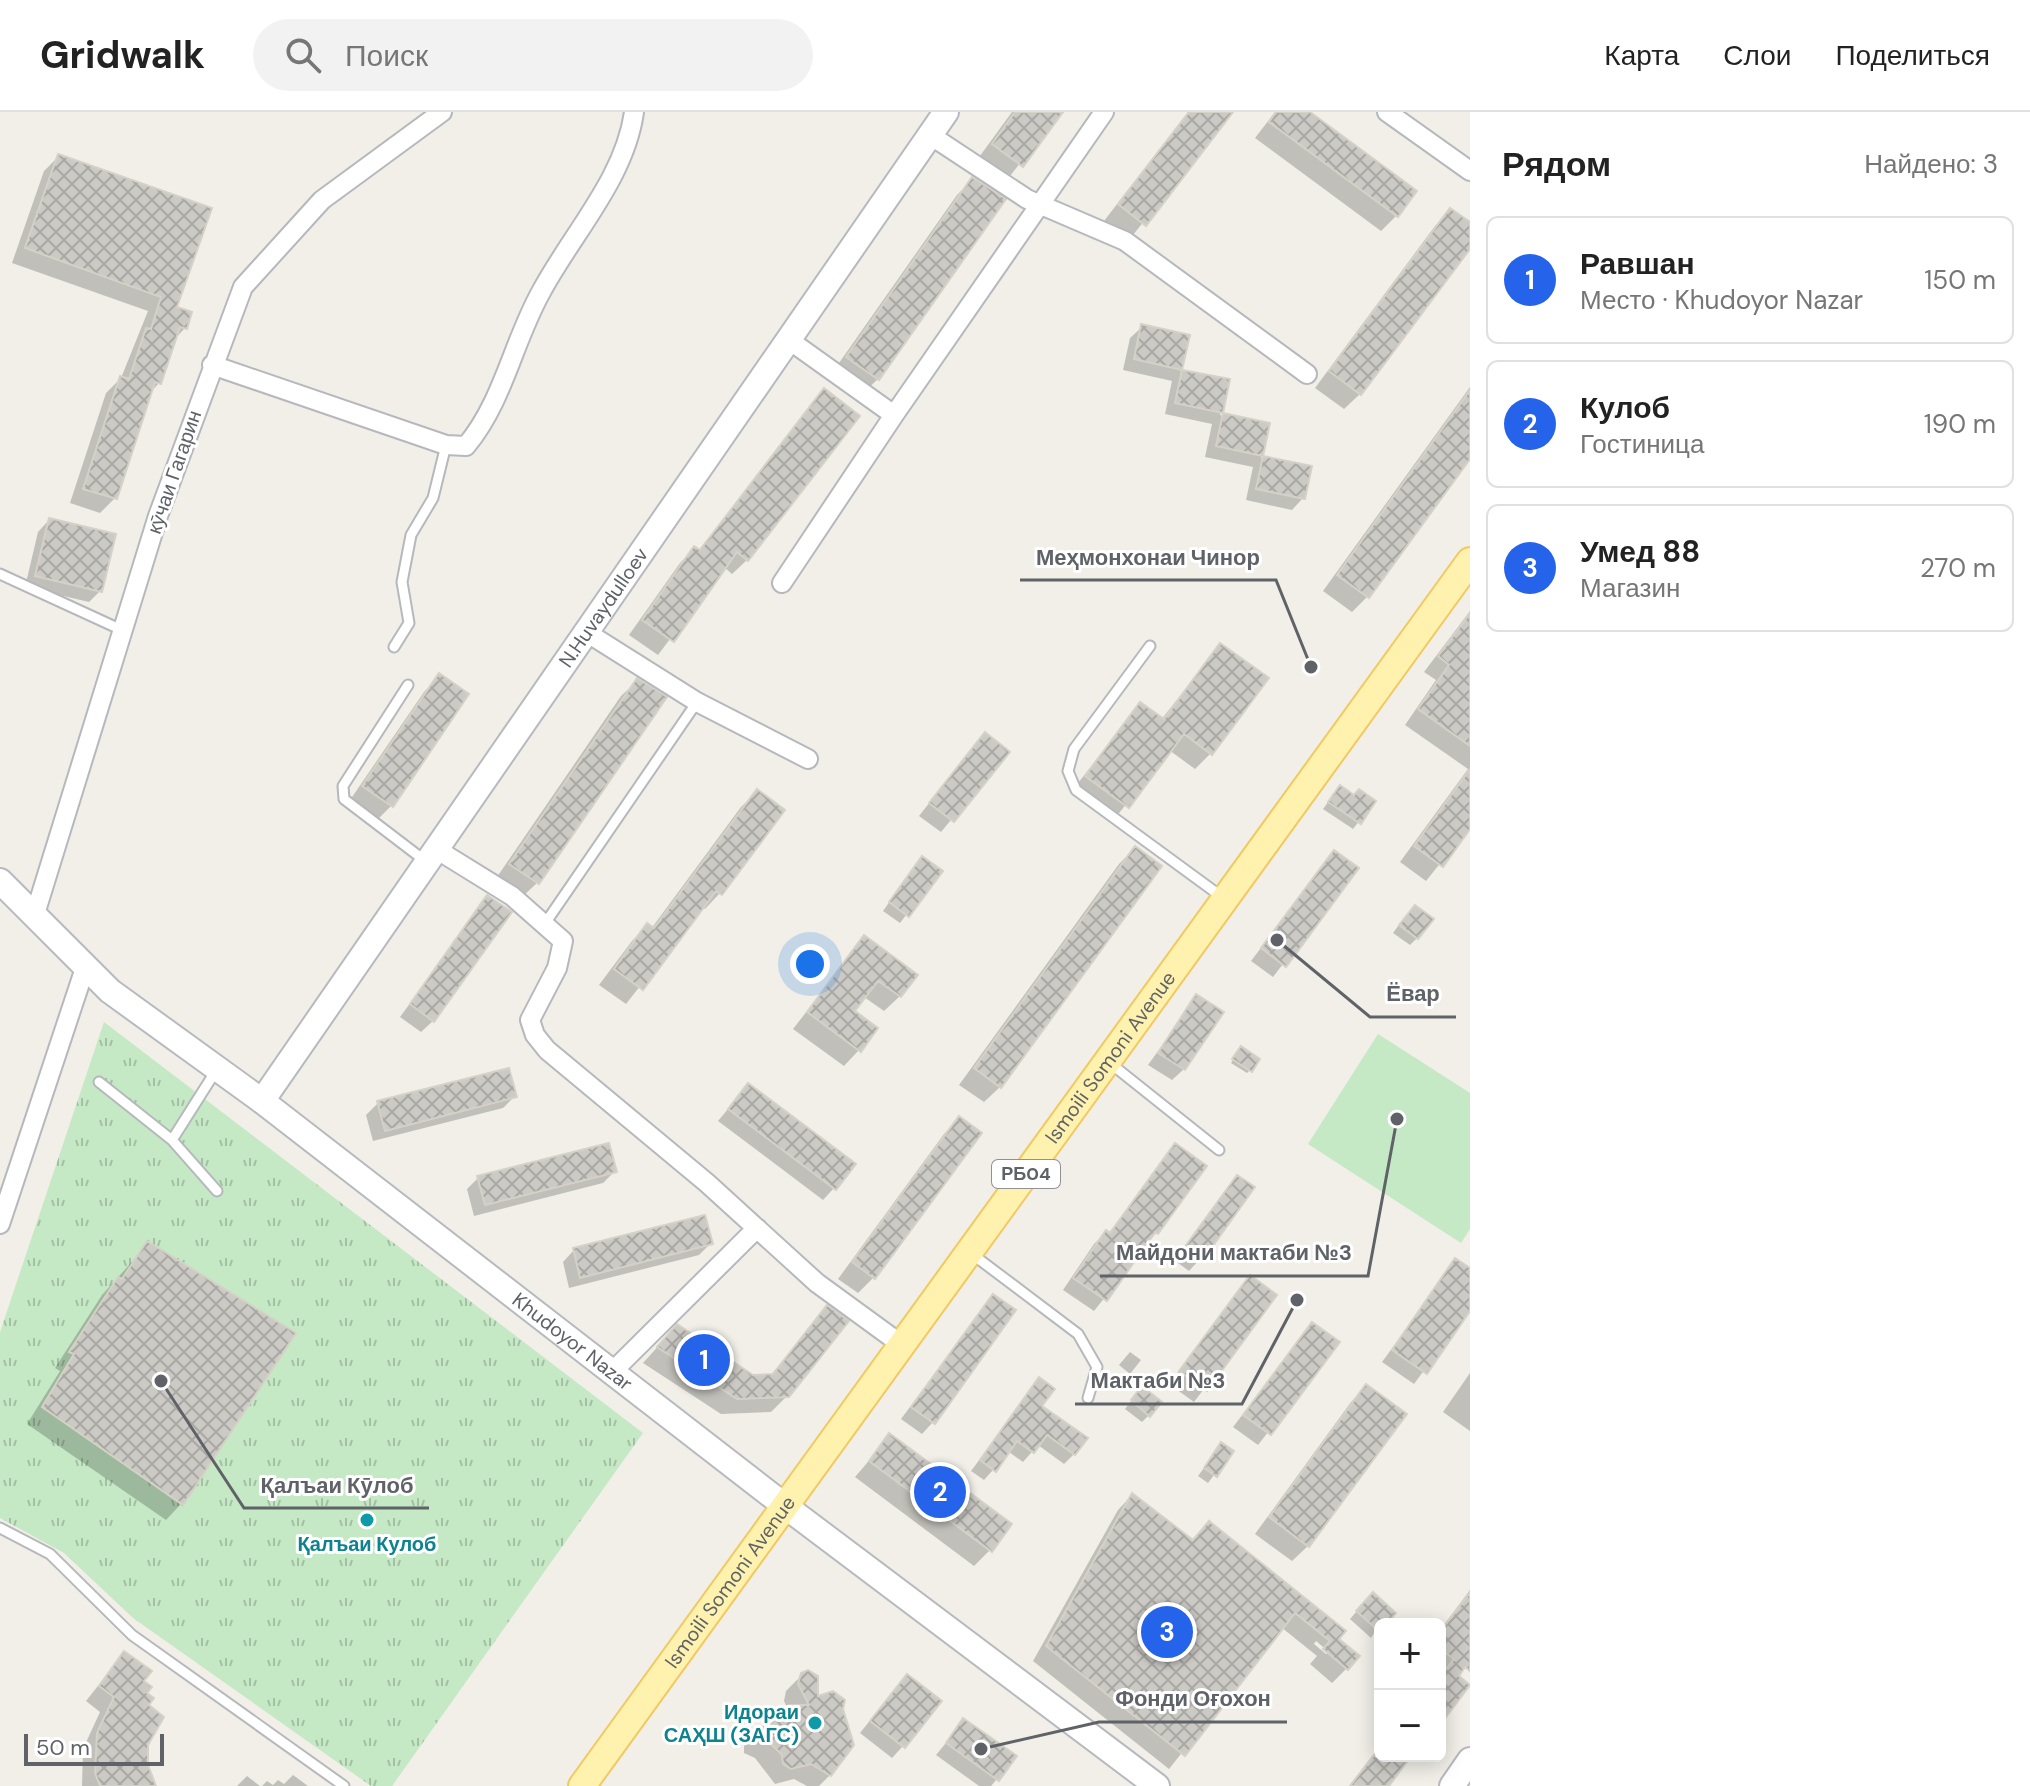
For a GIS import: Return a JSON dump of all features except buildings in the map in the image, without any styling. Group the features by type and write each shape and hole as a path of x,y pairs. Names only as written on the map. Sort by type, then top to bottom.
{"main road":[{"name":"Ismoili Somoni Avenue","path":"582,1786 1470,561"}],"street":[{"path":"212,365 446,445 466,446 484,425 540,294 622,157 634,112"},
{"name":"N.Huvaydulloev","path":"262,1101 946,112"},
{"path":"782,583 1104,112"},
{"path":"1387,112 1470,171"},
{"name":"кӯчаи Гагарин","path":"35,914 158,516 243,287 322,200 437,113"},
{"path":"930,135 1041,205 1125,241 1307,374"},
{"path":"789,340 894,415"},
{"path":"586,632 697,702 808,759"},
{"path":"432,856 512,896 563,941 557,968 530,1020 535,1035 547,1050 757,1228 817,1283 902,1345"},
{"name":"Khudoyor Nazar","path":"0,881 110,991 262,1101 785,1506 1157,1786"},
{"path":"0,1224 4,1202 86,965"},
{"path":"612,1372 757,1228"},
{"path":"1452,1786 1470,1760"}],"lane":[{"path":"394,647 409,623 402,582 411,535 433,498 446,445"},
{"path":"0,574 124,631"},
{"path":"1150,646 1074,749 1068,771 1076,790 1225,899"},
{"path":"408,685 343,786 344,799 432,856"},
{"path":"544,925 697,702"},
{"path":"1107,1061 1219,1150"},
{"path":"172,1140 217,1069"},
{"path":"99,1082 172,1140 217,1191"},
{"path":"969,1252 1078,1334 1097,1367 1088,1398"},
{"path":"0,1528 50,1554 132,1635 344,1786"}],"green space":[{"path":"104,1022 643,1433 392,1786 371,1786 133,1618 64,1553 0,1518 0,1332"},
{"path":"1378,1034 1470,1093 1470,1229 1461,1243 1308,1144"}],"place":[{"name":"Меҳмонхонаи Чинор","path":"1311,667"},
{"name":"Ёвар","path":"1277,940"},
{"name":"Майдони мактаби №3","path":"1397,1119"},
{"name":"Мактаби №3","path":"1297,1300"},
{"name":"Равшан","path":"704,1360"},
{"name":"Қалъаи Кӯлоб","path":"161,1381"},
{"name":"Кулоб","path":"940,1492"},
{"name":"Қалъаи Кулоб","path":"367,1520"},
{"name":"Умед 88","path":"1167,1632"},
{"name":"Идораи САҲШ (ЗАГС)","path":"815,1723"},
{"name":"Фонди Оғохон","path":"981,1749"}]}
